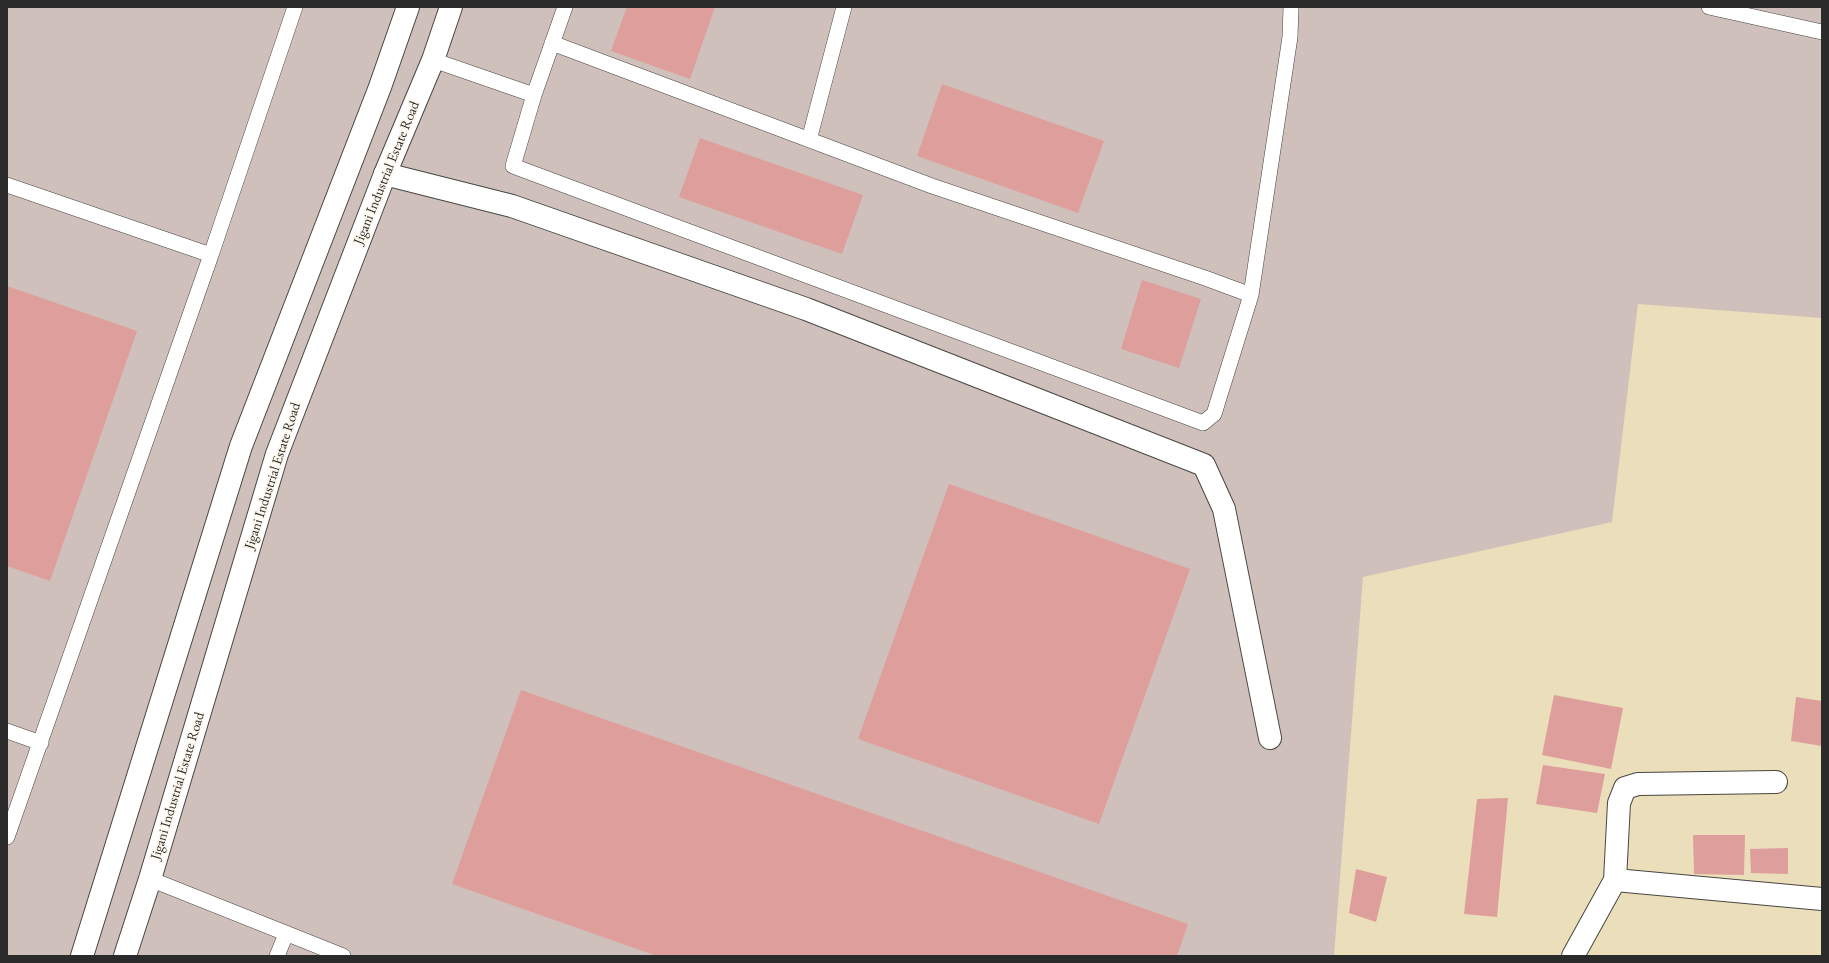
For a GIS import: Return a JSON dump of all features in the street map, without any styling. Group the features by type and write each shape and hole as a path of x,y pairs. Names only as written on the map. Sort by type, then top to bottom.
{"main road":[{"path":"82,956 241,446 380,87 408,7"},
{"name":"Jigani Industrial Estate Road","path":"125,956 150,879 277,454 385,174 433,60 451,7"},
{"path":"385,174 512,206 806,310 1204,465 1224,509 1270,738"},
{"path":"1573,956 1615,880 1619,803 1625,788 1638,784 1776,782"},
{"path":"1615,880 1822,899"}],"lane":[{"path":"7,837 211,255 295,7"},
{"path":"565,7 534,95 513,166 1203,423 1214,414 1251,295 1290,37 1291,7"},
{"path":"809,140 844,7"},
{"path":"1709,7 1822,32"},
{"path":"552,43 932,186 1205,278 1251,295"},
{"path":"433,60 534,95"},
{"path":"7,185 211,255"},
{"path":"7,731 41,743"},
{"path":"150,879 343,956"},
{"path":"277,956 286,934"}],"shaded area":[{"path":"7,7 1822,7 1822,318 1638,304 1612,522 1363,577 1334,956 7,956"}],"building":[{"path":"627,7 715,7 690,79 611,51"},
{"path":"942,84 1104,141 1078,213 917,156"},
{"path":"700,138 863,195 842,254 679,197"},
{"path":"1142,280 1201,299 1179,368 1121,349"},
{"path":"7,286 137,331 50,581 7,566"},
{"path":"949,484 1190,569 1099,824 858,739"},
{"path":"521,690 1188,924 1177,956 657,956 452,884"},
{"path":"1554,695 1623,708 1611,769 1542,755"},
{"path":"1796,697 1822,701 1822,746 1791,741"},
{"path":"1543,765 1605,774 1597,813 1536,804"},
{"path":"1508,798 1497,917 1464,914 1477,799"},
{"path":"1693,835 1745,835 1744,875 1694,874"},
{"path":"1788,848 1788,874 1751,873 1750,849"},
{"path":"1356,869 1387,877 1376,922 1349,913"}]}
